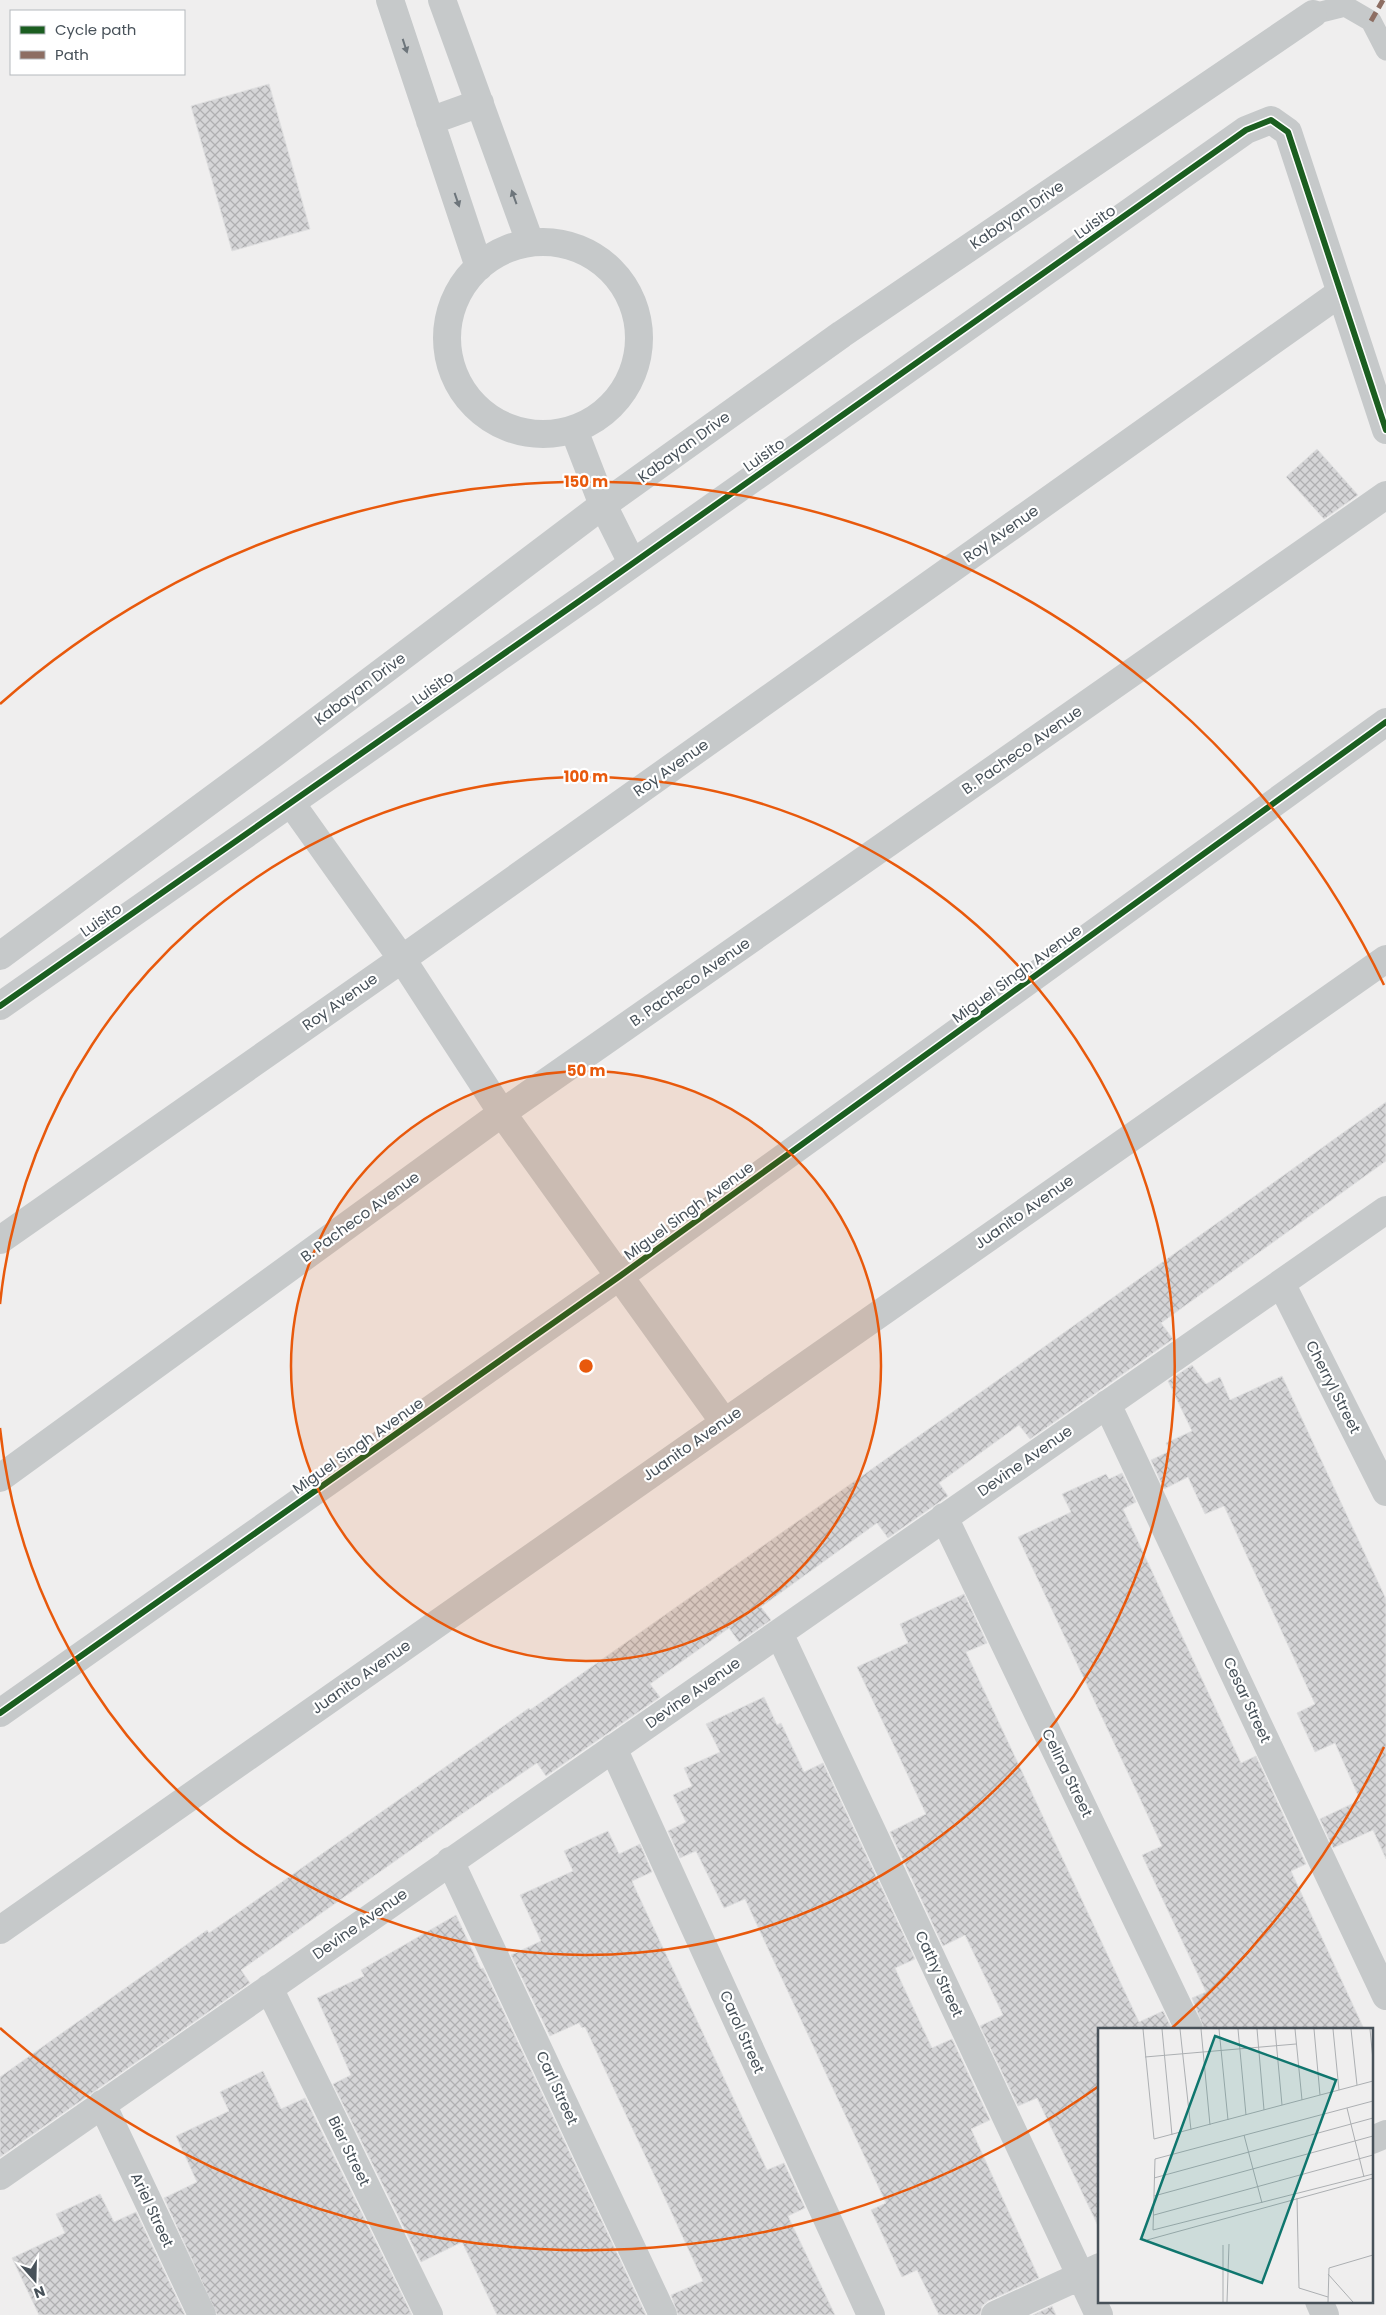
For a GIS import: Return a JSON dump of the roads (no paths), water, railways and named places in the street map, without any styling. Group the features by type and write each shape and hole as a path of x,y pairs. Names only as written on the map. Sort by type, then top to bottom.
{"street":[{"path":"390,0 479,267"},
{"path":"442,0 530,242"},
{"name":"Kabayan Drive","path":"0,956 272,755 603,504 842,334 1313,14"},
{"path":"430,121 480,103"},
{"name":"Luisito","path":"0,1006 292,803 1246,130 1272,120 1288,132 1386,430"},
{"path":"530,242 571,245 607,264 632,296 640,336 633,376 609,410 574,430 541,434 509,428 480,411 459,386 448,356 448,323 459,292 479,267 494,255 530,242"},
{"name":"Roy Avenue","path":"0,1240 402,959 1340,293"},
{"path":"574,430 603,504 632,563"},
{"name":"B. Pacheco Avenue","path":"0,1478 502,1113 1386,495"},
{"name":"Miguel Singh Avenue","path":"0,1713 620,1276 1386,722"},
{"path":"292,803 402,959 502,1113 724,1422"},
{"name":"Juanito Avenue","path":"0,1930 1386,959"},
{"name":"Devine Avenue","path":"0,2176 1386,1210"},
{"name":"Cherryl Street","path":"1281,1283 1386,1492"},
{"name":"Cesar Street","path":"1107,1404 1386,1996"},
{"name":"Celina Street","path":"944,1517 1189,2028"},
{"name":"Cathy Street","path":"779,1633 1090,2271 1100,2315"},
{"name":"Carol Street","path":"613,1748 871,2315"},
{"name":"Carl Street","path":"450,1862 663,2315"},
{"name":"Bier Street","path":"269,1988 429,2315"},
{"name":"Ariel Street","path":"102,2104 202,2315"},
{"path":"1374,2139 1386,2134"},
{"path":"995,2315 1090,2271"},
{"path":"1319,2302 1325,2315"}],"lane":[{"path":"1313,14 1345,6 1371,21 1386,50"}]}
